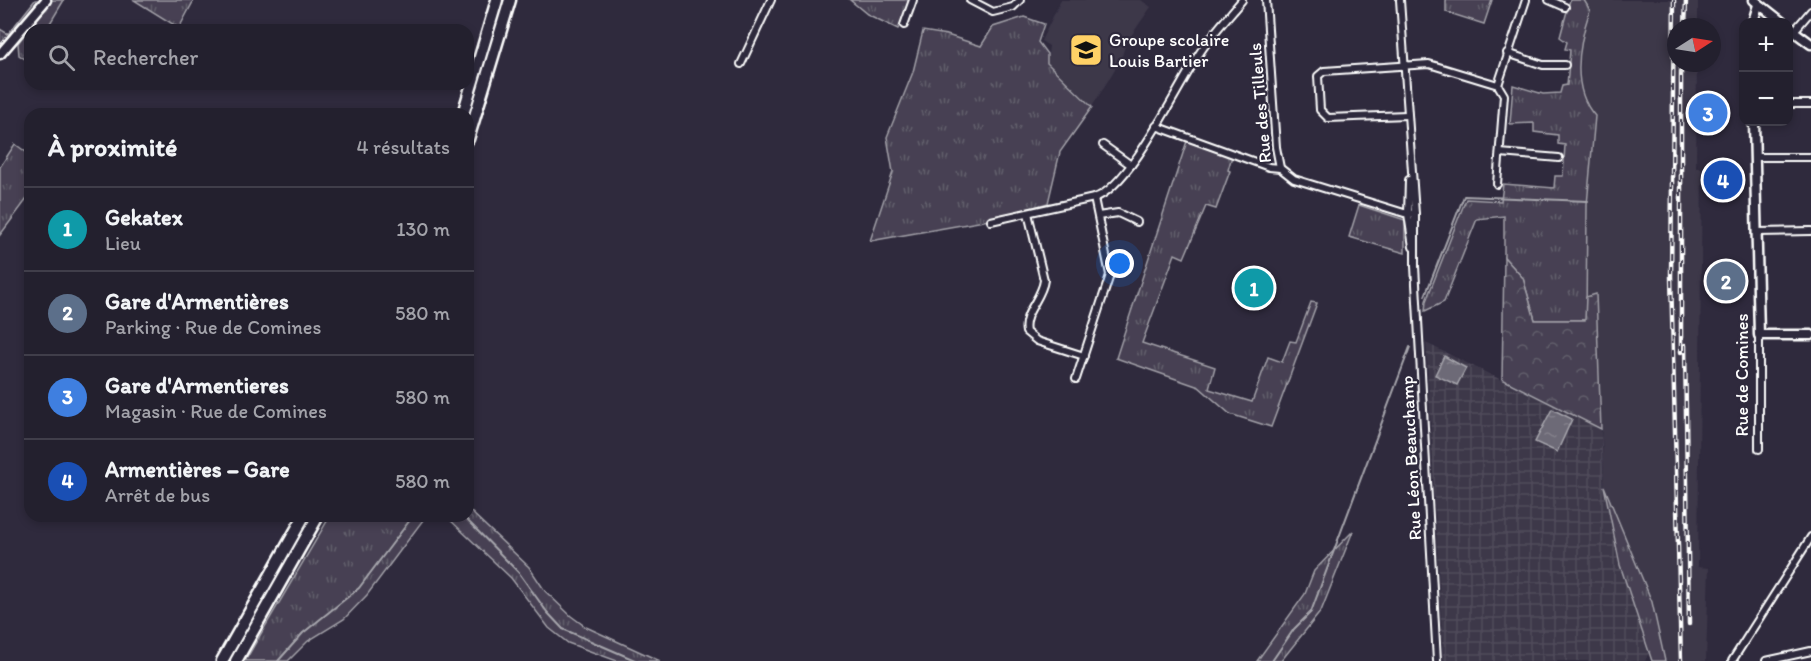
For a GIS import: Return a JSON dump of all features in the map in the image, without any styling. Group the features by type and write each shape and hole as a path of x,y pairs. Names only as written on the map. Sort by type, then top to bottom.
{"highway":[{"path":"474,77 497,0"},
{"path":"474,119 510,0"},
{"path":"465,108 470,90"},
{"path":"222,661 301,522"},
{"path":"236,661 315,522"}],"street":[{"path":"26,24 46,0"},
{"path":"741,64 771,0"},
{"path":"904,25 913,0"},
{"path":"970,0 993,12 1013,7 1020,0"},
{"path":"991,221 1094,198 1110,189 1131,165 1203,48 1242,0"},
{"name":"Rue des Tilleuls","path":"1266,0 1276,147 1280,168 1294,179 1412,214"},
{"name":"Rue Léon Beauchamp","path":"1400,0 1437,661"},
{"path":"1498,85 1526,0"},
{"path":"1550,0 1565,7"},
{"path":"1754,18 1756,3 1777,18"},
{"path":"1793,27 1811,11"},
{"path":"0,54 24,26"},
{"path":"1793,30 1811,44"},
{"path":"1507,54 1543,65 1565,65"},
{"path":"1407,115 1328,118 1320,110 1318,76 1324,71 1434,65 1498,85 1504,95 1497,184"},
{"path":"1793,104 1811,104"},
{"path":"1156,126 1269,167 1280,168"},
{"name":"Rue de Comines","path":"1754,126 1759,449"},
{"path":"1103,145 1131,165"},
{"path":"1500,153 1559,158"},
{"path":"1756,157 1811,157"},
{"path":"1076,379 1110,275 1094,198"},
{"path":"1028,213 1044,280 1042,291 1026,321 1026,332 1037,341 1084,356"},
{"path":"1098,216 1118,213 1137,222"},
{"path":"1756,232 1811,231"},
{"path":"1759,335 1811,335"},
{"path":"1732,661 1811,537"},
{"path":"1766,661 1811,651"}],"shaded area":[{"name":"Groupe scolaire Louis Bartier","path":"1061,0 1141,0 1151,7 1126,43 1121,59 1092,107 1047,63 1049,46 1041,41"},
{"path":"1584,0 1698,0 1698,18 1667,18 1667,72 1697,72 1696,168 1702,168 1698,567 1709,568 1706,661 1665,661 1652,602 1604,486 1596,295 1586,297 1587,205 1595,116 1585,106 1580,89 1581,37 1590,10"},
{"path":"1426,343 1601,429 1604,486 1620,565 1649,653 1645,661 1443,661"}],"green space":[{"path":"35,0 41,0 14,35 0,47 0,29 8,34"},
{"path":"51,0 64,0 50,24 33,24"},
{"path":"134,0 194,0 181,24 173,24"},
{"path":"850,0 911,0 898,29 867,14"},
{"path":"1446,0 1492,0 1484,24 1446,12"},
{"path":"1570,0 1584,0 1590,10 1579,65 1582,92 1595,116 1587,205 1586,320 1535,320 1523,278 1504,257 1504,216 1477,219 1444,302 1425,311 1426,301 1466,199 1501,201 1503,184 1554,188 1555,176 1563,176 1565,145 1558,144 1558,135 1534,132 1534,123 1510,124 1513,85 1543,94 1560,93 1562,86 1567,85 1570,50 1565,49 1567,42 1560,37"},
{"path":"1024,17 1044,24 1038,42 1047,54 1047,63 1092,107 1060,152 1048,203 984,221 870,241 893,172 887,137 913,72 923,31 947,35 981,46 993,27"},
{"path":"24,35 24,58 19,55 18,43"},
{"path":"1187,141 1232,156 1228,170 1230,171 1216,209 1206,206 1184,258 1175,254 1142,343 1215,367 1209,389 1252,402 1268,357 1282,362 1290,341 1296,342 1311,302 1317,303 1271,427 1230,414 1199,387 1116,358"},
{"path":"15,144 24,151 24,203 0,235 0,167"},
{"path":"1359,205 1405,220 1405,253 1349,237"},
{"path":"1504,257 1523,278 1535,320 1585,320 1586,297 1596,294 1601,429 1502,379"},
{"path":"1604,486 1652,602 1665,661 1652,661 1620,565"},
{"path":"474,515 529,567 545,591 571,616 586,627 660,661 617,661 568,643 549,628 511,578 452,522 474,522"},
{"path":"326,522 422,522 367,595 344,619 308,641 288,661 245,661"},
{"path":"1353,531 1321,611 1281,661 1257,661 1305,594 1314,571"}],"water":[{"path":"1444,356 1466,368 1457,385 1435,375"},
{"path":"1552,409 1572,419 1557,452 1535,442"}],"waterway":[{"path":"1425,296 1464,196 1588,201"},
{"path":"1272,661 1294,629 1311,612 1410,347"},
{"path":"278,661 303,633 359,588 408,522"},
{"path":"469,522 519,573 547,612 563,629 637,661"}],"railway":[{"path":"1674,0 1671,276 1681,661"},
{"path":"1685,18 1686,0"},
{"path":"1681,72 1681,352"},
{"path":"1685,345 1689,624"}],"place":[{"name":"Groupe scolaire Louis Bartier","path":"1086,50"},
{"name":"Gare d'Armentieres","path":"1708,113"},
{"name":"Armentières – Gare","path":"1723,180"},
{"name":"Gare d'Armentières","path":"1726,281"},
{"name":"Gekatex","path":"1254,288"}]}
